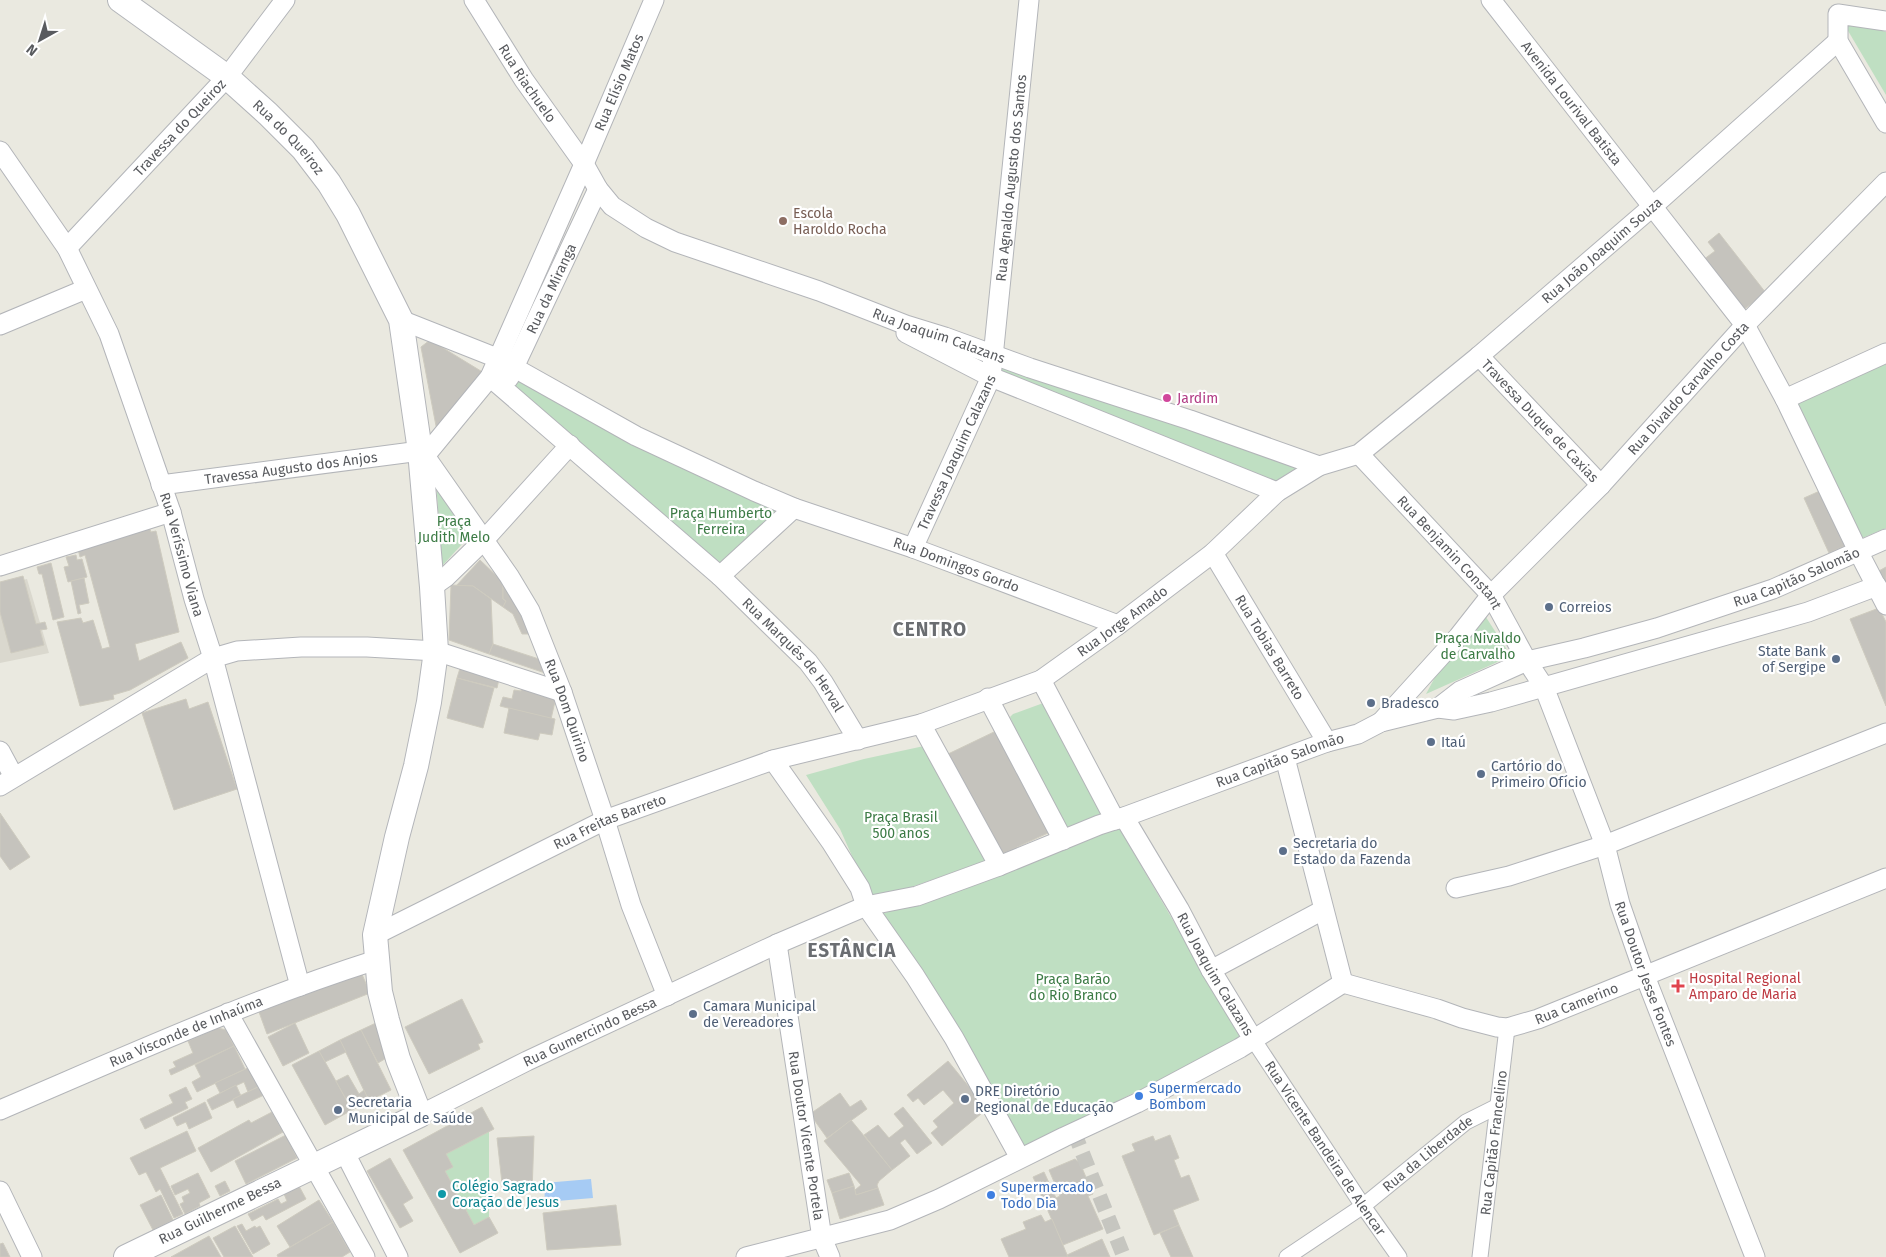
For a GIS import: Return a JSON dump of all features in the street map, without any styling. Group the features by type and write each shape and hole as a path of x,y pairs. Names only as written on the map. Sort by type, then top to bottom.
{"street":[{"name":"Rua do Queiroz","path":"120,0 226,77 268,114 303,149 329,183 348,214 401,320 423,454 436,651 429,702 418,757 375,935 380,992 386,1020 398,1059 420,1114"},
{"name":"Travessa do Queiroz","path":"68,248 226,77 285,0"},
{"name":"Rua Riachuelo","path":"474,0 524,80 584,164"},
{"name":"Rua Elísio Matos","path":"584,164 654,0"},
{"name":"Rua Agnaldo Augusto dos Santos","path":"994,356 1028,0"},
{"name":"Avenida Lourival Batista","path":"1490,0 1744,325 1786,400 1858,551"},
{"path":"1886,21 1838,7 1838,41 1886,123"},
{"name":"Rua João Joaquim Souza","path":"1359,454 1479,356 1652,207 1838,41"},
{"name":"Rua Veríssimo Viana","path":"0,151 68,248 108,334 171,512 194,599 213,658 300,986"},
{"name":"Rua Joaquim Calazans","path":"584,164 598,189 612,206 633,220 675,242 994,356 1190,420 1319,466"},
{"name":"Rua da Miranga","path":"497,383 497,358 584,164"},
{"name":"Rua Divaldo Carvalho Costa","path":"1381,722 1458,637 1491,595 1601,485 1744,325 1886,182"},
{"name":"Rua da Miranga","path":"497,383 515,367 598,189"},
{"path":"0,325 86,289"},
{"path":"866,309 933,348 991,378 1277,492"},
{"path":"401,320 497,358 636,436 794,508 720,576 497,383 423,454"},
{"path":"1786,400 1886,353"},
{"name":"Travessa Joaquim Calazans","path":"913,548 991,378 994,356"},
{"name":"Travessa Duque de Caxias","path":"1479,356 1601,485"},
{"path":"432,587 446,577 484,540 570,445"},
{"name":"Travessa Augusto dos Anjos","path":"162,485 423,454"},
{"name":"Rua Dom Quirino","path":"423,454 509,576 530,611 562,692 631,905 667,996"},
{"name":"Rua Jorge Amado","path":"858,740 921,724 1040,680 1118,625 1213,553 1277,492 1319,466 1359,454"},
{"name":"Rua Benjamin Constant","path":"1359,454 1491,595 1527,661 1544,687"},
{"name":"Rua Domingos Gordo","path":"794,508 913,548 1118,625"},
{"path":"0,566 171,512"},
{"path":"1858,551 1886,539"},
{"name":"Rua Capitão Salomão","path":"1120,818 1327,742 1358,734 1381,722 1438,708 1454,710 1468,708 1808,612 1877,586 1858,551 1773,589 1657,628 1527,661 1460,691 1438,708"},
{"name":"Rua Tobias Barreto","path":"1213,553 1327,742"},
{"name":"Rua Marquês de Herval","path":"720,576 808,662 823,682 858,740"},
{"path":"1877,586 1886,605"},
{"path":"0,751 7,782 213,658 238,651 292,647 367,647 436,651 562,692"},
{"name":"Rua Joaquim Calazans","path":"746,1257 890,1220 940,1199 1137,1102 1253,1039 1211,970 1179,909 1120,818 1040,680"},
{"name":"Rua Doutor Jesse Fontes","path":"1544,687 1605,845 1620,904 1645,976 1755,1257"},
{"path":"988,698 1062,840"},
{"path":"921,724 999,866"},
{"path":"1456,888 1509,876 1605,845 1886,733"},
{"name":"Rua Freitas Barreto","path":"375,935 605,820 773,760 858,740"},
{"path":"1253,1039 1343,983 1285,758"},
{"path":"773,760 831,842 860,888 866,906 915,976 954,1038 1020,1158"},
{"path":"866,906 917,896 1120,818"},
{"name":"Rua Camerino","path":"1343,983 1438,1009 1462,1018 1506,1028 1538,1019 1886,878"},
{"name":"Rua Gumercindo Bessa","path":"314,1164 527,1061 777,944 866,906"},
{"path":"1211,970 1323,910"},
{"name":"Rua Doutor Vicente Portela","path":"777,944 822,1238 830,1257"},
{"name":"Rua Visconde de Inhaúma","path":"0,1110 228,1013 376,960"},
{"path":"228,1013 365,1257"},
{"name":"Rua Capitão Francelino","path":"1480,1257 1506,1028"},
{"name":"Rua Vicente Bandeira de Alencar","path":"1253,1039 1363,1206 1399,1257"},
{"name":"Rua da Liberdade","path":"1287,1257 1363,1206 1466,1122 1498,1106"},
{"path":"344,1151 398,1257"},
{"name":"Rua Guilherme Bessa","path":"126,1257 314,1164"},
{"path":"0,1191 32,1257"}],"shaded area":[{"path":"27,579 49,653 0,663 0,586"}],"green space":[{"path":"1841,19 1886,32 1886,95"},
{"path":"1886,359 1886,528 1860,539 1795,398"},
{"path":"1002,363 1301,465 1271,484 1000,375"},
{"name":"Praça Humberto Ferreira","path":"508,367 796,507 725,585 503,387"},
{"name":"Praça Judith Melo","path":"436,481 474,531 442,566 442,565"},
{"name":"Praça Nivaldo de Carvalho","path":"1482,611 1511,656 1426,694 1463,625"},
{"path":"1057,698 1117,811 1064,832 1010,717 1013,714"},
{"name":"Praça Brasil 500 anos","path":"924,746 988,860 872,901 840,829 806,775 864,759"},
{"name":"Praça Barão do Rio Branco","path":"1118,826 1241,1037 1172,1074 1024,1147 882,914"},
{"path":"489,1131 489,1217 474,1225 445,1171 446,1154"}],"water":[{"path":"591,1179 593,1198 545,1202 544,1183"}],"building":[{"path":"1719,233 1766,293 1743,310 1703,260 1715,251 1708,242"},
{"path":"430,340 489,376 437,431 421,347"},
{"path":"1822,490 1847,545 1829,553 1804,498"},
{"path":"149,527 151,532 156,531 179,632 135,644 139,661 181,642 188,658 130,690 113,695 114,699 80,706 57,622 81,618 83,623 93,620 102,649 110,647 85,555 80,557 78,549"},
{"path":"76,555 77,560 82,559 87,577 68,582 64,567 69,566 66,557"},
{"path":"480,560 503,582 503,599 506,601 503,607 473,586 456,586"},
{"path":"51,563 64,617 53,620 42,574 39,574 37,567"},
{"path":"1886,567 1886,588 1877,572"},
{"path":"23,576 36,624 45,622 47,629 40,630 44,645 11,653 0,612 0,582"},
{"path":"84,578 89,603 79,605 81,613 78,614 71,581"},
{"path":"503,582 532,634 522,634 513,614 503,607 506,601 503,599"},
{"path":"451,585 473,586 491,599 493,644 489,654 449,640"},
{"path":"1879,608 1886,622 1886,706 1850,619"},
{"path":"493,644 542,660 545,673 489,654"},
{"path":"461,665 499,679 497,688 457,678"},
{"path":"457,678 494,688 483,728 447,718"},
{"path":"522,685 556,697 551,719 500,706 503,697 512,699 514,690 521,691"},
{"path":"186,699 189,709 208,702 237,789 174,810 142,713"},
{"path":"509,708 555,719 552,735 540,733 538,740 504,733"},
{"path":"996,731 1048,833 1002,854 946,755"},
{"path":"0,813 30,857 10,870 0,856"},
{"path":"361,972 370,993 267,1034 259,1012"},
{"path":"462,999 483,1042 478,1044 480,1049 429,1074 405,1027"},
{"path":"378,1022 388,1057 378,1063 361,1030"},
{"path":"295,1023 309,1053 283,1066 268,1037"},
{"path":"218,1028 226,1030 234,1046 171,1075 169,1070 176,1067 173,1062 193,1053 188,1041"},
{"path":"361,1030 391,1090 369,1101 340,1040"},
{"path":"340,1040 346,1052 325,1062 319,1051"},
{"path":"234,1046 245,1069 197,1092 192,1082 201,1077 195,1065"},
{"path":"319,1051 352,1110 325,1125 292,1065"},
{"path":"948,1061 987,1109 942,1146 931,1133 938,1127 933,1121 954,1103 943,1090 924,1105 918,1098 913,1102 907,1095"},
{"path":"250,1067 260,1086 248,1092 244,1082 220,1093 215,1083"},
{"path":"348,1075 359,1094 364,1090 369,1101 352,1110 336,1081"},
{"path":"236,1085 241,1096 212,1110 207,1100"},
{"path":"260,1086 264,1095 237,1108 233,1099"},
{"path":"186,1087 192,1099 185,1102 188,1108 145,1129 140,1119 173,1103 169,1095"},
{"path":"840,1093 850,1107 861,1100 867,1109 827,1138 810,1114"},
{"path":"205,1102 212,1118 189,1129 186,1122 177,1126 173,1118"},
{"name":"Colégio Sagrado Coração de Jesus","path":"482,1107 494,1129 446,1154 453,1167 445,1171 474,1225 489,1217 498,1233 460,1253 403,1150"},
{"path":"903,1107 932,1143 917,1154 905,1139 900,1143 910,1156 892,1170 864,1135 878,1125 889,1138 904,1126 894,1114"},
{"path":"272,1112 283,1132 211,1172 198,1148 249,1120 251,1123"},
{"path":"851,1120 892,1170 879,1181 878,1188 856,1195 855,1190 861,1185 824,1141"},
{"path":"187,1131 196,1151 160,1168 183,1214 174,1218 160,1189 156,1192 146,1172 139,1175 130,1158"},
{"path":"286,1135 297,1158 246,1184 235,1161"},
{"path":"1170,1135 1179,1158 1174,1160 1181,1178 1189,1175 1199,1200 1173,1210 1179,1225 1154,1235 1122,1156 1135,1151 1132,1144 1153,1136 1155,1141"},
{"path":"534,1136 532,1192 503,1192 497,1138"},
{"path":"390,1158 413,1198 403,1204 413,1221 400,1228 367,1171"},
{"path":"1075,1159 1080,1163 1093,1194 1088,1196 1103,1229 1063,1245 1033,1177 1044,1172 1056,1198 1060,1196 1049,1170"},
{"path":"198,1173 210,1197 199,1203 200,1206 185,1214 180,1204 184,1202 182,1197 190,1193 188,1189 175,1195 171,1186"},
{"path":"849,1173 854,1186 832,1193 827,1180"},
{"path":"225,1181 230,1191 220,1196 215,1186"},
{"path":"299,1186 306,1199 266,1220 263,1215 252,1221 248,1214 278,1199 281,1204 287,1201 284,1194"},
{"path":"854,1186 856,1195 878,1188 884,1205 840,1219 832,1193"},
{"path":"161,1195 173,1220 153,1230 140,1205"},
{"path":"319,1200 333,1222 290,1247 277,1226"},
{"path":"616,1205 621,1245 547,1250 543,1213"},
{"path":"1041,1215 1045,1222 1052,1219 1068,1257 1009,1257 1001,1239 1026,1229 1023,1222"},
{"path":"333,1222 350,1252 342,1257 278,1257 277,1255"},
{"path":"242,1224 246,1231 255,1226 256,1228 260,1226 270,1244 253,1254 237,1226"},
{"path":"1179,1225 1193,1257 1171,1257 1160,1233"},
{"path":"235,1226 253,1257 224,1257 213,1238"},
{"path":"209,1236 221,1257 171,1257"},
{"path":"1102,1239 1110,1257 1068,1257 1067,1255"},
{"path":"3,1243 10,1257 0,1257 0,1244"}],"tunnel":[{"path":"1074,1132 1124,1257"}],"place":[{"name":"Escola Haroldo Rocha","path":"783,221"},
{"name":"Jardim","path":"1167,398"},
{"name":"Correios","path":"1549,607"},
{"name":"State Bank of Sergipe","path":"1836,659"},
{"name":"Bradesco","path":"1371,703"},
{"name":"Itaú","path":"1431,742"},
{"name":"Cartório do Primeiro Ofício","path":"1481,774"},
{"name":"Secretaria do Estado da Fazenda","path":"1283,851"},
{"name":"Hospital Regional Amparo de Maria","path":"1678,986"},
{"name":"Camara Municipal de Vereadores","path":"693,1014"},
{"name":"Supermercado Bombom","path":"1139,1096"},
{"name":"DRE Diretório Regional de Educação","path":"965,1099"},
{"name":"Secretaria Municipal de Saúde","path":"338,1110"},
{"name":"Colégio Sagrado Coração de Jesus","path":"442,1194"},
{"name":"Supermercado Todo Dia","path":"991,1195"}],"district":[{"name":"CENTRO","path":"930,629"},
{"name":"ESTÂNCIA","path":"852,950"}]}
